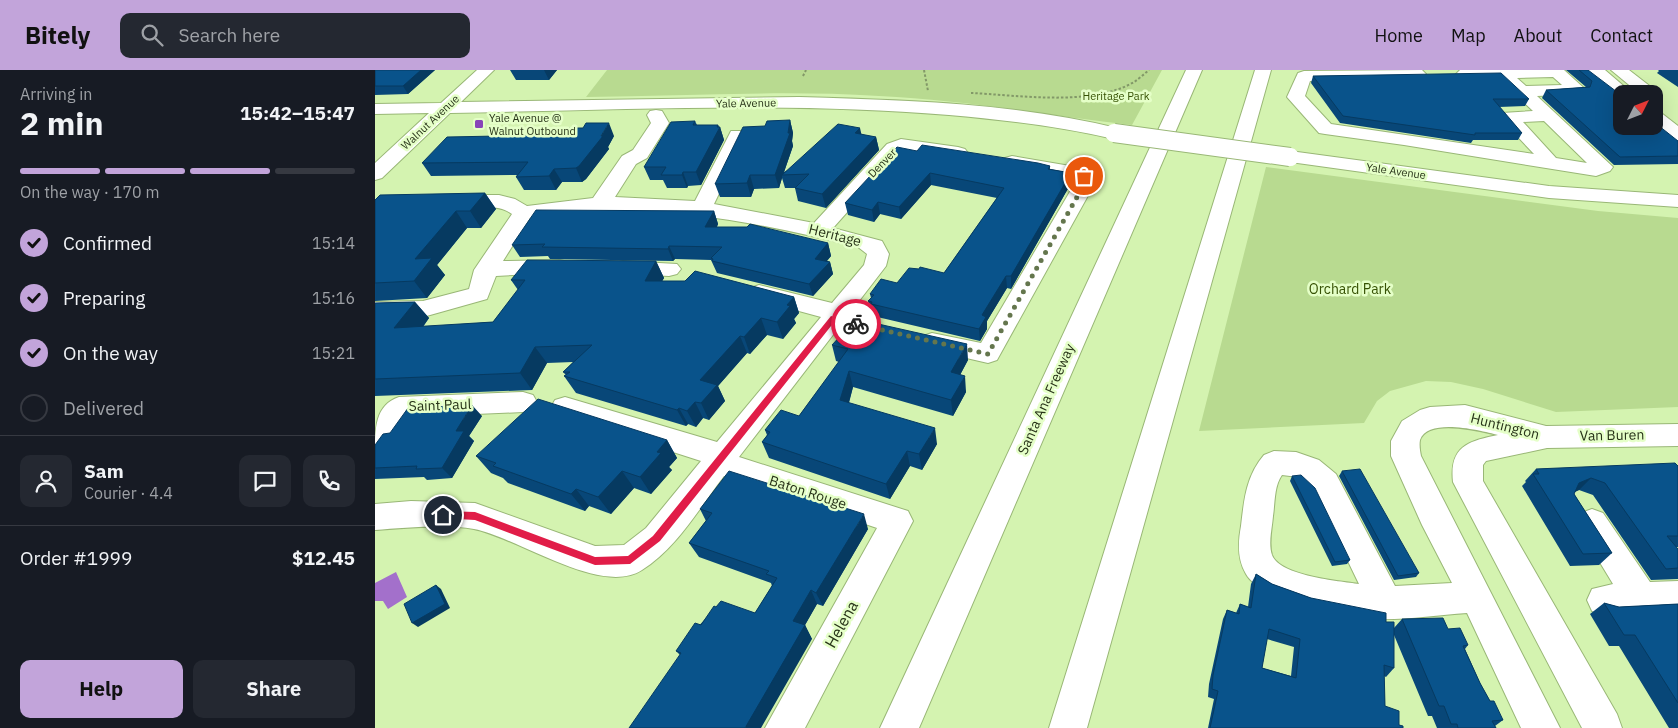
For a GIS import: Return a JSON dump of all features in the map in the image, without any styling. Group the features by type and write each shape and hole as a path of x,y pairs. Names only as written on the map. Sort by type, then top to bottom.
{"main road":[{"name":"Walnut Avenue","path":"450,82 463,70"},
{"name":"Walnut Avenue","path":"375,174 423,113 486,70"},
{"name":"Santa Ana Freeway","path":"899,728 1194,70"},
{"path":"1068,728 1263,70"},
{"path":"1595,70 1614,85"},
{"path":"1619,70 1639,85"},
{"path":"1501,72 1521,91 1549,116 1603,167 1596,170 1404,139 1325,129 1297,98 1305,73 1438,74 1501,72 1557,72 1578,90 1521,91"},
{"path":"1663,103 1678,114"},
{"name":"Yale Avenue","path":"375,108 423,113 661,110 957,119 1114,133 1549,192 1678,201"},
{"path":"600,203 629,160 640,154 659,125 661,110"},
{"name":"Yale Avenue","path":"375,120 423,113"},
{"path":"1547,163 1546,156 1508,117 1549,116"},
{"path":"1663,123 1678,135"},
{"path":"702,207 737,136"},
{"name":"Denver","path":"819,230 894,148 901,145 978,156"},
{"path":"909,336 988,354 1085,183 1084,176 1075,172 997,159"},
{"path":"430,203 505,201 515,204 523,212 483,282"},
{"name":"Heritage","path":"375,517 411,514 475,516 595,561 630,560 657,538 875,266 878,254 874,246 866,242 819,230 702,207 600,203 544,208 523,212"},
{"path":"375,310 423,308 483,282 513,266 577,267"},
{"path":"605,267 669,269"},
{"path":"738,288 862,325"},
{"name":"Saint Paul","path":"375,441 399,407 523,402"},
{"name":"Baton Rouge","path":"565,407 897,521"},
{"name":"Huntington","path":"1541,728 1477,597 1438,525 1406,456 1405,441 1412,429 1430,418 1465,416 1547,437"},
{"name":"Van Buren","path":"1547,437 1678,434"},
{"name":"Huntington","path":"1547,437 1477,451 1469,458 1465,467 1468,482 1603,728"},
{"path":"1385,602 1325,483 1315,471 1303,464 1274,463 1265,473 1255,537 1254,556 1261,570 1276,580 1307,591 1340,598 1385,602 1477,597"},
{"path":"1580,505 1642,599"},
{"name":"Helena","path":"784,728 897,521"},
{"path":"1603,600 1678,597"}],"path":[{"path":"803,76 805,70"},
{"path":"924,70 927,91 935,92"},
{"path":"970,93 1045,96 1109,92 1132,84 1149,70"}],"green space":[{"name":"Heritage Park","path":"607,70 1162,70 1132,125 974,104 843,94 770,93 586,97"},
{"name":"Orchard Park","path":"1266,167 1598,211 1678,218 1678,407 1556,412 1483,389 1451,382 1426,381 1390,391 1377,401 1364,423 1199,431"}],"shaded area":[{"path":"396,572 407,597 388,609 383,601 375,601 375,583"}],"building":[{"path":"375,70 421,70 403,86 375,86"},
{"path":"1579,70 1588,70 1613,89 1613,135 1663,135 1663,129 1678,141 1678,156 1620,157 1546,90 1590,87 1592,81"},
{"path":"1501,73 1529,99 1493,99 1522,133 1475,133 1475,135 1343,116 1313,76"},
{"path":"790,120 788,133 790,133 775,175 750,175 747,183 715,184 743,127 765,126 767,121"},
{"path":"695,121 693,125 718,125 717,127 720,127 696,172 683,172 682,175 661,175 666,167 644,167 671,122"},
{"path":"586,123 609,123 601,136 603,136 579,166 576,168 554,169 549,176 516,177 528,162 422,163 447,137 550,135 555,128 583,128"},
{"path":"838,124 860,128 855,133 876,137 822,194 795,188 809,174 782,175"},
{"path":"922,145 1038,163 1050,166 1048,169 1071,173 1011,276 1006,276 982,315 986,317 979,329 871,304 872,302 868,301 874,295 870,294 881,279 897,283 909,268 919,269 920,267 944,273 1004,188 930,173 899,207 878,202 872,210 845,203 897,147 917,151"},
{"path":"485,193 470,211 456,211 415,259 432,258 414,281 375,283 375,200 380,195"},
{"path":"536,210 714,211 705,227 747,227 750,224 828,243 815,259 830,262 809,284 712,261 713,259 711,258 722,247 669,246 668,249 542,247 545,244 512,245"},
{"path":"527,260 656,261 645,281 685,281 695,271 794,297 787,305 790,306 777,322 761,318 744,337 740,336 700,380 717,385 701,403 695,402 687,411 679,408 677,410 564,376 570,372 563,372 592,345 535,347 520,373 375,379 375,303 415,302 394,328 493,322 525,280 511,280"},
{"path":"856,319 967,344 951,372 965,376 951,400 849,371 840,400 935,428 919,454 907,451 886,484 762,442 770,432 765,430 781,410 799,416 848,349 832,345"},
{"path":"538,399 667,440 657,452 661,453 640,477 622,471 598,497 576,489 571,494 493,466 496,463 476,456"},
{"path":"472,405 456,431 464,431 442,468 416,469 417,466 375,468 375,445 383,434 390,433 408,408"},
{"path":"1675,463 1678,466 1678,536 1667,536 1678,549 1678,568 1666,569 1605,483 1591,478 1579,483 1574,494 1612,553 1583,554 1533,474 1539,474 1536,469"},
{"path":"1360,469 1419,573 1398,576 1342,471"},
{"path":"729,471 864,514 816,593 811,590 793,621 805,625 745,728 629,728 681,653 676,651 695,623 701,625 714,606 716,607 721,601 755,613 777,578 766,574 769,571 689,543 712,513 700,509"},
{"path":"1301,475 1315,488 1350,560 1335,562 1292,476"},
{"path":"1256,574 1272,584 1311,598 1386,613 1386,622 1394,622 1394,668 1384,665 1385,706 1399,711 1399,725 1403,726 1403,728 1210,728 1218,691 1212,689 1213,675 1227,610 1239,614 1240,604 1251,608","holes":["1269,629 1300,639 1296,678 1262,668"]},
{"path":"436,585 445,604 412,623 404,604"},
{"path":"1604,603 1619,607 1678,604 1678,703 1635,635 1624,635"},
{"path":"1443,618 1448,629 1460,628 1468,645 1463,646 1480,683 1490,701 1494,701 1503,720 1492,721 1496,728 1458,728 1457,724 1451,724 1444,706 1439,706 1402,619"}],"way so far":[{"path":"856,324 985,355 988,354 1085,183 1084,176"}],"place":[{"name":"Yale Avenue @ Walnut Outbound","path":"479,124"}],"route":[{"path":"443,515 475,516 595,561 630,560 657,538 834,318 856,324"}]}
